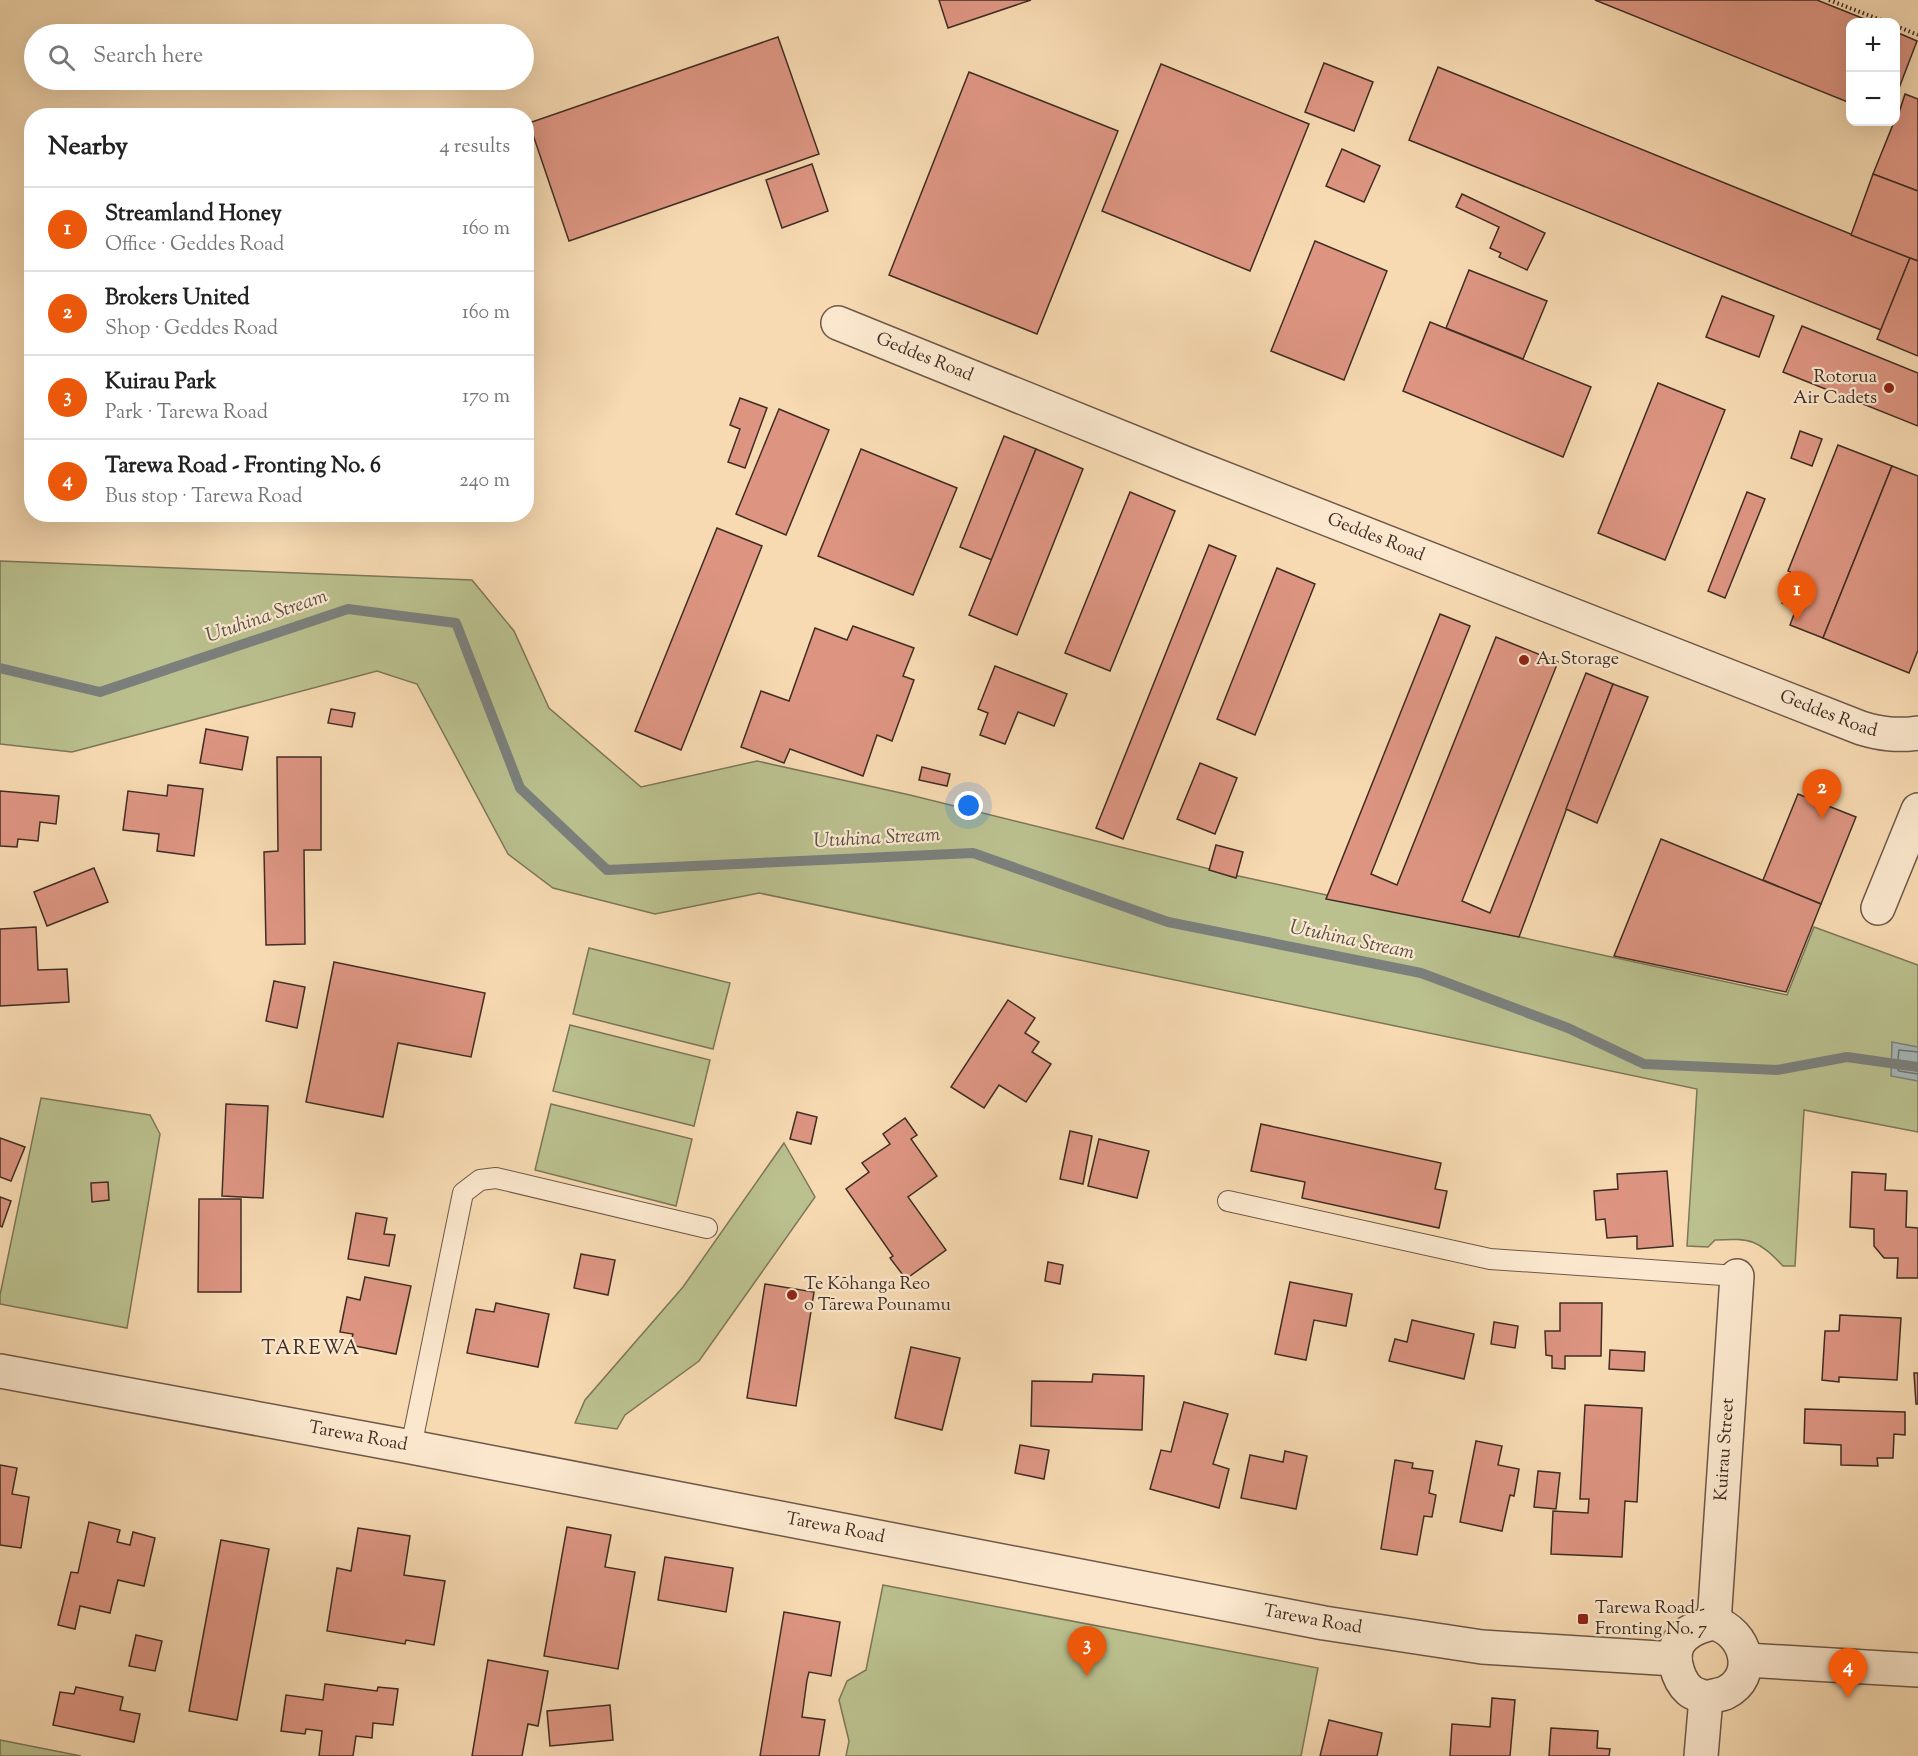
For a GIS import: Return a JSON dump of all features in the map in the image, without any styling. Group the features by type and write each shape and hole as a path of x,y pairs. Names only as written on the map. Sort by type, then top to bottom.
{"street":[{"name":"Geddes Road","path":"838,323 1186,464 1861,728 1900,736 1918,733"},
{"path":"1878,908 1918,810"},
{"name":"Kuirau Street","path":"1714,1623 1737,1276"},
{"name":"Tarewa Road","path":"0,1371 411,1447 1334,1625 1482,1647 1675,1659"},
{"path":"1714,1623 1726,1626 1734,1634 1742,1646 1746,1660 1742,1674 1734,1685 1726,1692 1706,1698 1690,1691 1679,1675 1675,1659 1678,1642 1685,1634 1697,1626 1714,1623"},
{"path":"1746,1660 1918,1670"},
{"path":"1701,1756 1706,1698"}],"lane":[{"path":"411,1447 464,1192 480,1180 496,1178 707,1228"},
{"path":"1228,1201 1490,1259 1737,1276"}],"path":[{"path":"1829,0 1876,18"},
{"path":"1900,28 1918,35"}],"green space":[{"path":"0,561 472,580 514,631 549,708 641,787 757,761 910,795 1234,875 1787,995 1814,927 1918,965 1918,1132 1804,1110 1795,1266 1783,1266 1760,1246 1746,1240 1715,1240 1708,1247 1687,1246 1697,1089 759,893 655,914 553,888 508,854 417,684 377,671 72,752 0,744"},
{"path":"589,948 730,983 713,1049 573,1014"},
{"path":"570,1025 710,1060 694,1126 553,1091"},
{"path":"41,1098 150,1115 160,1134 127,1328 0,1304"},
{"path":"551,1104 692,1139 676,1206 535,1170"},
{"path":"784,1143 815,1197 699,1361 625,1415 617,1429 575,1423 585,1400 683,1287"},
{"path":"883,1585 1318,1668 1301,1756 846,1756 849,1741 839,1700 847,1681 866,1670"},
{"path":"0,1740 81,1756 0,1756"}],"water":[{"path":"1892,1042 1918,1047 1918,1081 1891,1076"}],"building":[{"path":"939,0 1031,0 948,28"},
{"path":"1595,0 1817,0 1862,18 1846,18 1846,101"},
{"path":"1900,34 1917,41 1900,86"},
{"path":"778,37 819,154 569,241 534,138 534,121"},
{"path":"1324,63 1373,82 1354,131 1305,112"},
{"path":"1161,64 1309,124 1250,271 1102,211"},
{"path":"1438,67 1910,258 1881,330 1409,140"},
{"path":"969,72 1118,131 1037,334 889,275"},
{"path":"1905,94 1918,99 1918,191 1873,174 1892,126 1900,126 1900,110"},
{"path":"1342,149 1380,166 1364,202 1326,186"},
{"path":"812,164 828,211 782,228 766,180"},
{"path":"1873,174 1918,191 1918,261 1851,235"},
{"path":"1462,194 1545,233 1527,270 1499,257 1501,253 1490,248 1499,227 1456,207"},
{"path":"1315,241 1387,271 1344,380 1271,351"},
{"path":"1910,258 1918,261 1918,356 1877,339"},
{"path":"1469,270 1547,301 1523,359 1446,328"},
{"path":"1722,296 1774,316 1759,357 1706,337"},
{"path":"1430,322 1591,387 1563,457 1403,391"},
{"path":"1802,326 1918,373 1918,426 1783,372"},
{"path":"1658,383 1725,410 1665,560 1598,533"},
{"path":"740,398 767,408 745,468 728,462 740,429 730,425"},
{"path":"779,409 829,430 786,535 736,514"},
{"path":"1800,431 1822,439 1812,466 1791,458"},
{"path":"1004,436 1036,449 992,560 960,547"},
{"path":"1838,445 1892,466 1823,638 1790,625 1796,609 1782,603 1794,574 1788,571"},
{"path":"861,449 957,488 913,595 818,556"},
{"path":"1036,449 1083,469 1017,635 969,615"},
{"path":"1892,466 1918,476 1918,650 1909,673 1823,638"},
{"path":"1130,492 1175,511 1110,671 1065,653"},
{"path":"1747,492 1765,499 1725,598 1708,591"},
{"path":"717,528 762,546 681,750 635,731"},
{"path":"1209,545 1236,556 1123,839 1096,828"},
{"path":"1277,568 1315,584 1255,735 1217,719"},
{"path":"1440,614 1470,626 1371,874 1397,885 1496,637 1558,662 1462,901 1490,913 1586,673 1613,684 1519,937 1326,899"},
{"path":"853,626 914,648 903,676 914,680 892,741 877,735 863,776 790,749 784,763 741,747 761,691 789,701 815,628 847,640"},
{"path":"995,666 1067,694 1054,726 1018,712 1005,744 980,735 988,713 978,709"},
{"path":"1613,684 1648,697 1597,823 1566,809"},
{"path":"331,709 355,713 352,727 328,723"},
{"path":"206,729 248,737 242,770 200,763"},
{"path":"277,757 321,757 321,850 304,850 305,944 266,945 264,852 278,851"},
{"path":"1200,763 1237,778 1215,834 1177,819"},
{"path":"922,767 950,774 947,786 919,780"},
{"path":"168,785 203,789 194,856 157,851 159,834 123,830 128,791 167,796"},
{"path":"0,791 59,796 56,824 40,822 38,841 18,839 17,847 0,846"},
{"path":"1798,794 1856,817 1821,904 1763,880"},
{"path":"1661,839 1821,904 1786,992 1614,956"},
{"path":"1216,845 1243,852 1236,878 1209,870"},
{"path":"94,868 108,902 47,926 34,892"},
{"path":"36,927 38,970 67,969 69,1002 0,1006 0,929"},
{"path":"334,962 485,993 471,1057 398,1043 383,1117 306,1102"},
{"path":"274,981 305,987 297,1028 266,1021"},
{"path":"1008,1000 1035,1018 1025,1033 1039,1042 1032,1052 1051,1064 1026,1102 999,1085 984,1108 951,1087"},
{"path":"226,1104 268,1106 263,1198 222,1196"},
{"path":"797,1112 817,1117 811,1144 790,1139"},
{"path":"905,1118 917,1135 911,1139 937,1176 908,1197 946,1250 906,1279 890,1258 893,1256 846,1189 869,1172 862,1163 890,1144 883,1134"},
{"path":"1261,1124 1441,1163 1435,1189 1447,1191 1439,1228 1302,1198 1305,1182 1251,1171"},
{"path":"1070,1131 1092,1136 1083,1184 1060,1179"},
{"path":"0,1138 25,1147 11,1181 0,1177"},
{"path":"1099,1139 1149,1151 1137,1198 1088,1186"},
{"path":"1667,1171 1673,1246 1637,1249 1637,1236 1607,1238 1605,1219 1596,1220 1594,1191 1618,1189 1617,1174"},
{"path":"1852,1172 1886,1174 1885,1190 1907,1191 1906,1227 1918,1228 1918,1278 1897,1278 1898,1258 1884,1258 1874,1246 1874,1229 1850,1227"},
{"path":"108,1182 109,1200 92,1202 91,1183"},
{"path":"0,1197 11,1201 2,1227 0,1226"},
{"path":"199,1199 241,1199 241,1292 198,1292"},
{"path":"356,1213 387,1218 384,1234 395,1235 389,1266 348,1259"},
{"path":"581,1254 615,1260 608,1295 574,1288"},
{"path":"1048,1262 1063,1265 1060,1284 1045,1281"},
{"path":"365,1277 411,1286 396,1354 350,1345 353,1334 340,1332 347,1297 360,1300"},
{"path":"1290,1282 1352,1294 1346,1326 1314,1320 1306,1360 1275,1354"},
{"path":"765,1284 814,1292 796,1406 747,1398"},
{"path":"496,1303 549,1314 538,1367 467,1353 476,1309 494,1312"},
{"path":"1560,1303 1602,1303 1601,1356 1565,1356 1565,1369 1552,1368 1552,1356 1546,1355 1545,1331 1560,1331"},
{"path":"1840,1315 1901,1318 1897,1380 1839,1377 1839,1382 1822,1380 1825,1331 1839,1331"},
{"path":"1412,1320 1474,1334 1464,1379 1389,1361 1395,1339 1407,1342"},
{"path":"1494,1322 1518,1326 1515,1348 1491,1344"},
{"path":"911,1347 960,1358 942,1430 895,1418"},
{"path":"1610,1350 1645,1352 1644,1371 1609,1369"},
{"path":"1914,1373 1918,1373 1918,1404 1916,1404"},
{"path":"1093,1374 1144,1376 1142,1430 1031,1426 1032,1381 1092,1382"},
{"path":"1184,1402 1228,1414 1213,1464 1229,1469 1219,1508 1150,1489 1161,1450 1171,1452"},
{"path":"1585,1405 1642,1408 1637,1502 1625,1501 1622,1557 1551,1554 1553,1511 1588,1513 1589,1499 1580,1499"},
{"path":"1805,1409 1905,1412 1905,1435 1894,1434 1893,1458 1877,1458 1878,1466 1841,1465 1841,1445 1804,1443"},
{"path":"1476,1441 1502,1446 1498,1465 1519,1469 1514,1496 1510,1495 1502,1531 1460,1522"},
{"path":"1020,1445 1049,1450 1044,1479 1015,1473"},
{"path":"1285,1451 1307,1456 1296,1509 1241,1498 1250,1455 1283,1462"},
{"path":"1395,1460 1413,1463 1412,1468 1433,1471 1429,1493 1436,1495 1432,1517 1424,1516 1417,1555 1381,1549"},
{"path":"0,1465 17,1468 12,1494 29,1497 21,1548 0,1545"},
{"path":"1538,1471 1560,1473 1556,1509 1534,1507"},
{"path":"89,1522 120,1530 117,1542 130,1545 133,1532 155,1538 144,1586 118,1580 110,1613 80,1606 75,1629 58,1625 71,1572 78,1573"},
{"path":"567,1527 611,1535 605,1567 635,1572 618,1669 544,1656"},
{"path":"358,1528 410,1536 404,1575 445,1581 434,1645 406,1640 405,1644 327,1631 337,1568 351,1571"},
{"path":"221,1540 269,1549 237,1720 189,1711"},
{"path":"665,1557 733,1568 726,1612 658,1600"},
{"path":"784,1612 840,1622 831,1676 809,1672 807,1680 802,1717 825,1720 819,1756 760,1756"},
{"path":"136,1635 162,1641 155,1671 129,1666"},
{"path":"488,1660 548,1671 538,1726 528,1724 522,1756 472,1756"},
{"path":"325,1684 377,1691 378,1687 398,1689 393,1725 373,1723 372,1738 356,1736 353,1756 319,1756 322,1731 306,1729 305,1734 281,1731 286,1695 323,1700"},
{"path":"76,1687 123,1697 120,1710 140,1714 134,1742 53,1725 60,1692 74,1694"},
{"path":"1492,1698 1515,1700 1510,1756 1450,1756 1452,1724 1490,1727"},
{"path":"610,1705 613,1740 550,1746 547,1711"},
{"path":"1329,1720 1382,1733 1377,1756 1320,1756"},
{"path":"1551,1728 1598,1731 1597,1748 1610,1749 1609,1756 1549,1756"}],"waterway":[{"name":"Utuhina Stream","path":"0,668 100,692 348,609 456,623 520,788 607,870 973,853 1168,922 1421,973 1568,1028 1644,1064 1777,1070 1847,1057 1918,1067"}],"place":[{"name":"Rotorua Air Cadets","path":"1889,388"},
{"name":"Streamland Honey","path":"1797,621"},
{"name":"A1 Storage","path":"1524,660"},
{"name":"Brokers United","path":"1822,819"},
{"name":"Te Kōhanga Reo o Tārewa Pounamu","path":"792,1295"},
{"name":"Tarewa Road - Fronting No. 7","path":"1583,1619"},
{"name":"Kuirau Park","path":"1087,1676"},
{"name":"Tarewa Road - Fronting No. 6","path":"1848,1698"}],"district":[{"name":"TAREWA","path":"311,1349"}]}
